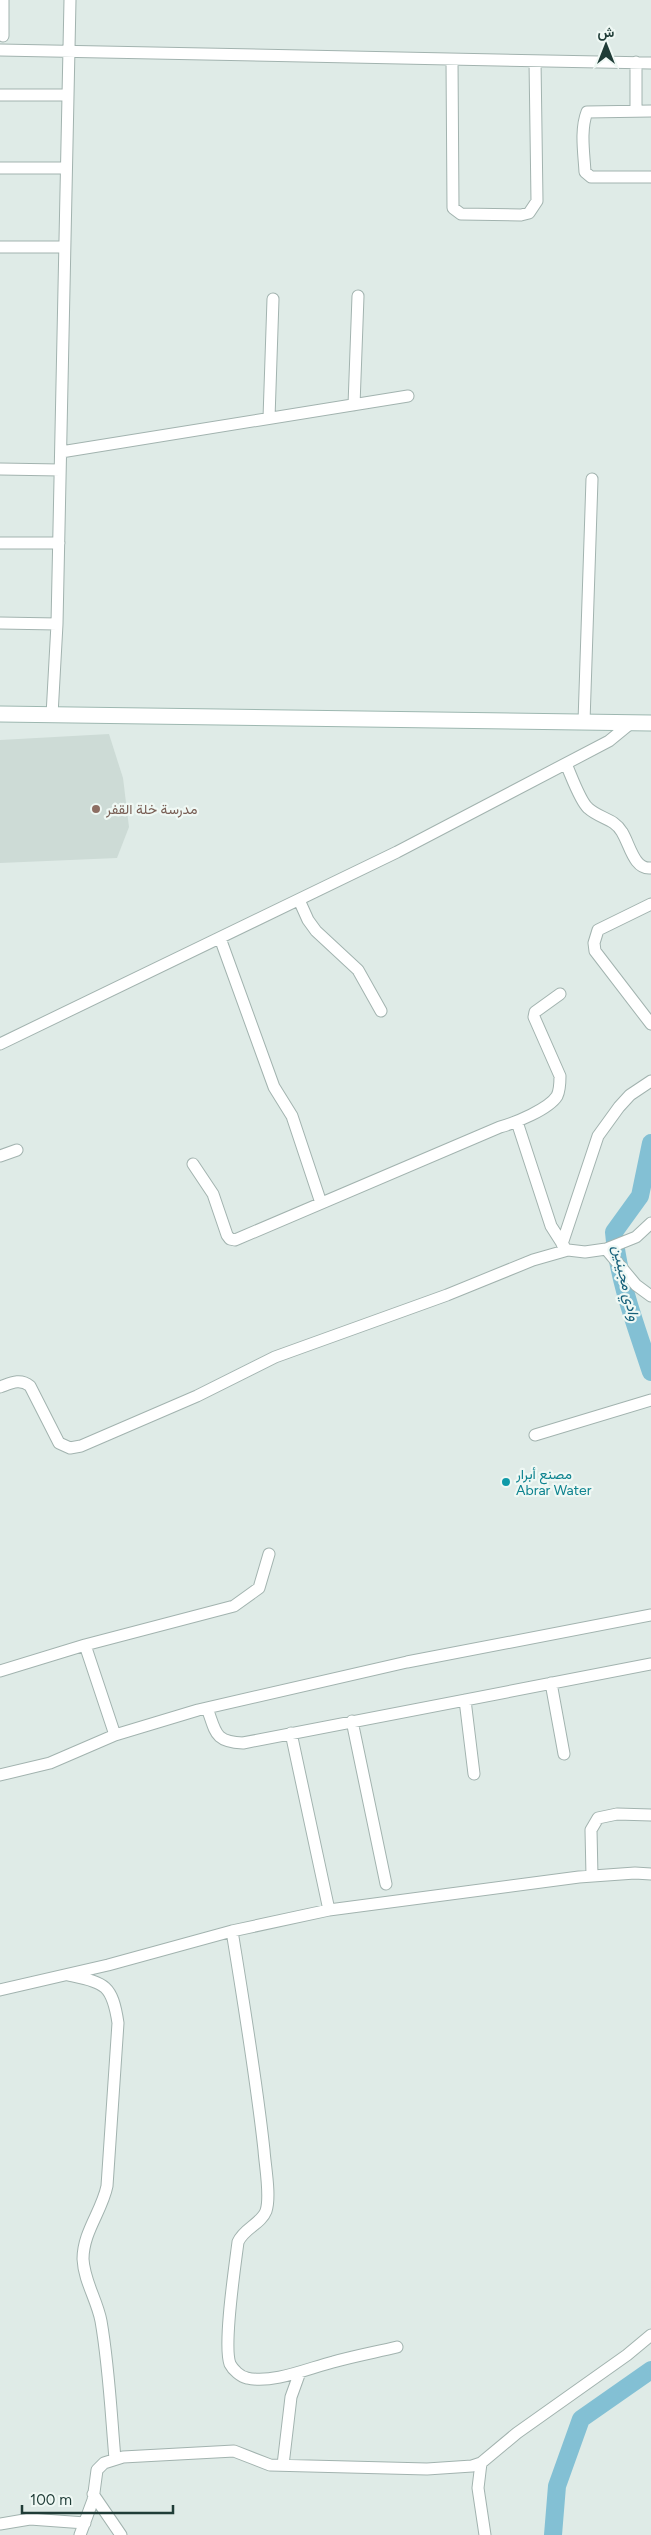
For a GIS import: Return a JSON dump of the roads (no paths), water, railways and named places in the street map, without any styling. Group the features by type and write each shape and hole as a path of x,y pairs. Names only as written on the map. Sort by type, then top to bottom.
{"street":[{"path":"3,0 3,36"},
{"path":"52,715 57,624 70,0"},
{"path":"0,50 651,63"},
{"path":"452,60 453,208 461,214 520,215 529,213 537,201 535,61"},
{"path":"636,62 636,110"},
{"path":"0,95 68,95"},
{"path":"651,111 587,112 584,128 585,172 591,178 651,178"},
{"path":"0,168 66,168"},
{"path":"0,247 64,248"},
{"path":"354,405 358,296"},
{"path":"269,418 273,299"},
{"path":"61,452 408,396"},
{"path":"0,469 60,470"},
{"path":"584,722 592,479"},
{"path":"0,543 59,543"},
{"path":"0,623 57,624"},
{"path":"0,714 651,724"},
{"path":"0,1044 405,848 609,741 631,723"},
{"path":"566,764 587,808 611,820 622,831 639,866 645,869 651,868"},
{"path":"299,900 308,920 316,931 358,970 381,1012"},
{"path":"651,904 598,930 594,942 595,951 651,1024"},
{"path":"220,938 274,1087 292,1116 321,1203"},
{"path":"193,1164 213,1194 230,1239 236,1240 500,1127 517,1122 551,1102 560,1086 560,1076 534,1017 535,1012 560,994"},
{"path":"565,1247 598,1136 619,1107 651,1081"},
{"path":"517,1122 551,1226 565,1247"},
{"path":"0,1156 17,1150"},
{"path":"0,1387 18,1381 30,1386 59,1443 70,1448 80,1446 197,1396 275,1357 447,1295 565,1247 586,1252 606,1249 636,1237 651,1223"},
{"path":"606,1249 624,1272 651,1296"},
{"path":"535,1435 649,1401"},
{"path":"0,1671 85,1645 234,1606 259,1588 269,1554"},
{"path":"0,1775 50,1763 114,1735 207,1708 407,1662 651,1615"},
{"path":"85,1645 114,1735"},
{"path":"207,1708 217,1736 227,1742 243,1743 651,1664"},
{"path":"551,1683 564,1754"},
{"path":"465,1700 474,1774"},
{"path":"352,1721 386,1884"},
{"path":"291,1733 329,1910"},
{"path":"592,1876 591,1830 598,1818 617,1814 651,1815"},
{"path":"0,1990 232,1931 329,1910 592,1876 635,1873 651,1874"},
{"path":"232,1931 256,2080 267,2180 267,2205 263,2216 242,2233 238,2242 228,2353 231,2365 238,2373 247,2378 300,2372 397,2347"},
{"path":"64,1975 98,1982 106,1987 114,2002 118,2023 107,2186 105,2195 90,2225 83,2258 87,2279 101,2320 108,2367 114,2459"},
{"path":"80,2535 93,2494 97,2470 104,2463 114,2459 234,2451 270,2464 283,2465 427,2469 463,2467 481,2463 517,2432 627,2355 651,2335"},
{"path":"283,2465 291,2397 300,2372"},
{"path":"481,2463 478,2488 485,2535"},
{"path":"93,2494 121,2535"},
{"path":"0,2524 30,2519 85,2524"}],"waterway":[{"name":"وادي مجينين","path":"651,1143 640,1196 614,1232 619,1268 651,1372"},
{"name":"وادي مجينين","path":"553,2535 557,2486 581,2419 651,2370"}],"place":[{"name":"مدرسة خلة القفر","path":"96,809"},
{"name":"مصنع أبرار Abrar Water","path":"506,1482"}]}
